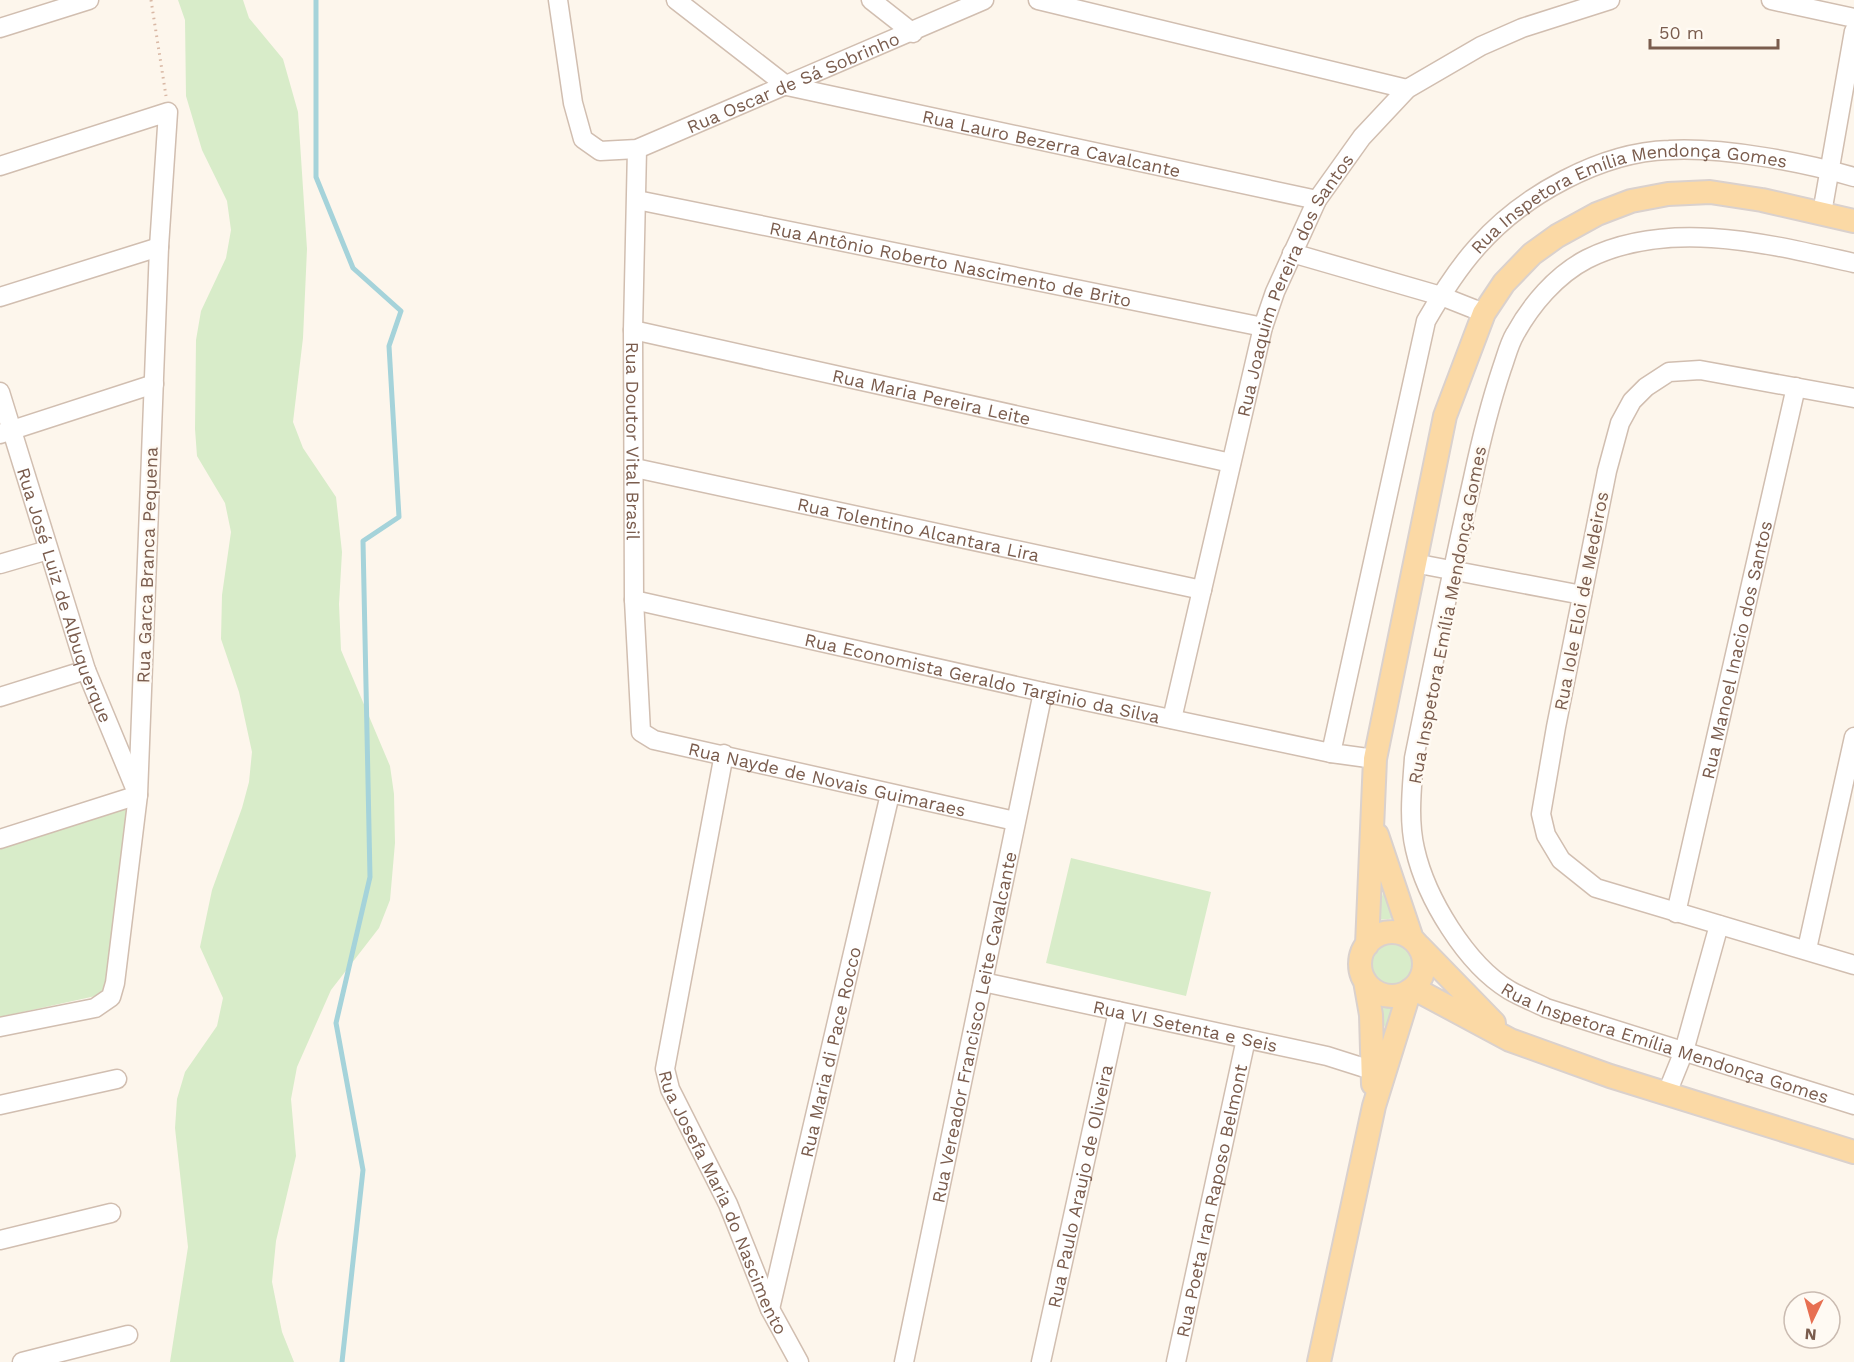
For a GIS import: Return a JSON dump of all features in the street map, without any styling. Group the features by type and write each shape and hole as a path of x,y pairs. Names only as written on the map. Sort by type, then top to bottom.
{"main road":[{"name":"Rua Inspetora Emília Mendonça Gomes","path":"1367,945 1374,825 1372,803 1375,759 1414,563 1445,416 1484,313 1504,283 1532,255 1557,236 1631,201 1710,192 1854,221"},
{"name":"Rua Inspetora Emília Mendonça Gomes","path":"1374,825 1415,942 1510,1040"},
{"path":"1319,1362 1374,1106 1377,1078 1371,1016 1360,963 1367,945 1380,935 1388,933 1404,935 1415,942 1423,958 1423,971 1412,989 1377,1078"},
{"path":"1365,981 1371,988 1386,995 1403,994 1412,989"},
{"name":"Rua Inspetora Emília Mendonça Gomes","path":"1412,989 1510,1040 1610,1076 1854,1152"}],"street":[{"path":"0,28 89,0"},
{"name":"Rua Oscar de Sá Sobrinho","path":"558,0 573,103 580,130 583,139 600,151 637,149 913,33 984,0"},
{"path":"676,0 787,86"},
{"path":"871,0 913,33"},
{"path":"1038,0 1407,89"},
{"name":"Rua Joaquim Pereira dos Santos","path":"1172,719 1263,327 1292,253 1317,200 1362,137 1407,89 1481,46 1522,28 1610,0"},
{"path":"1772,0 1854,18"},
{"path":"1822,213 1854,31"},
{"name":"Rua Lauro Bezerra Cavalcante","path":"787,86 1317,200"},
{"path":"0,166 168,112"},
{"name":"Rua Garca Branca Pequena","path":"0,1027 95,1008 111,997 115,984 138,795 159,247 168,112"},
{"name":"Rua Doutor Vital Brasil","path":"637,149 633,330 634,600 641,732"},
{"name":"Rua Inspetora Emília Mendonça Gomes","path":"1331,753 1426,321 1478,245 1528,202 1590,167 1627,155 1658,151 1709,150 1831,170 1854,177"},
{"name":"Rua Antônio Roberto Nascimento de Brito","path":"637,200 1263,327"},
{"name":"Rua Inspetora Emília Mendonça Gomes","path":"1854,263 1774,245 1720,238 1661,239 1623,246 1586,260 1556,281 1534,305 1514,335 1489,406 1452,571 1414,758 1411,798 1415,850 1430,892 1454,935 1478,964 1508,990 1546,1008 1854,1105"},
{"path":"0,297 159,247"},
{"path":"1292,253 1441,296 1484,313"},
{"name":"Rua Maria Pereira Leite","path":"633,330 1231,463"},
{"name":"Rua Iole Eloi de Medeiros","path":"1854,398 1700,370 1670,372 1646,387 1632,401 1620,423 1582,596 1541,814 1545,835 1561,860 1596,888 1807,949 1854,965"},
{"path":"6,433 154,384"},
{"name":"Rua Manoel Inacio dos Santos","path":"1676,913 1796,387"},
{"name":"Rua José Luiz de Albuquerque","path":"0,392 6,433 48,550 86,670 138,795"},
{"name":"Rua Tolentino Alcantara Lira","path":"635,468 1202,590"},
{"path":"0,564 48,550"},
{"path":"1414,563 1582,596"},
{"name":"Rua Economista Geraldo Targinio da Silva","path":"634,600 1044,692 1331,753"},
{"path":"0,697 86,670"},
{"name":"Rua Vereador Francisco Leite Cavalcante","path":"904,1362 1015,821 1044,692"},
{"name":"Rua Nayde de Novais Guimaraes","path":"641,732 654,740 1015,821"},
{"path":"1807,949 1854,737"},
{"path":"1331,753 1375,759"},
{"name":"Rua Josefa Maria do Nascimento","path":"724,754 665,1069 670,1089 728,1204 770,1309 800,1362"},
{"name":"Rua Maria di Pace Rocco","path":"770,1309 890,794"},
{"path":"0,839 138,795"},
{"path":"1667,1093 1684,1051 1719,925"},
{"name":"Rua VI Setenta e Seis","path":"983,982 1327,1056 1353,1063 1377,1078"},
{"name":"Rua Paulo Araujo de Oliveira","path":"1041,1362 1118,1011"},
{"name":"Rua Poeta Iran Raposo Belmont","path":"1176,1362 1246,1039"},
{"path":"0,1105 117,1079"},
{"path":"0,1240 111,1213"},
{"path":"22,1362 128,1335"}],"path":[{"path":"151,0 168,112"}],"green space":[{"path":"178,0 243,0 249,18 283,59 298,112 307,249 303,338 293,422 303,448 336,497 342,552 339,604 341,650 390,766 394,794 395,843 390,900 379,928 331,990 297,1067 291,1099 296,1156 276,1241 272,1282 282,1332 294,1362 170,1362 188,1247 175,1128 177,1099 185,1072 217,1026 223,998 200,947 212,890 242,808 249,782 252,752 239,692 221,639 222,595 231,532 225,503 197,456 195,429 196,340 201,311 226,258 231,230 227,201 202,150 186,96 185,20"},
{"path":"130,787 123,990 0,1017 0,832"},
{"path":"1071,858 1211,892 1186,996 1046,963"},
{"path":"1383,892 1399,918 1377,920"},
{"path":"1392,944 1406,950 1412,964 1406,978 1392,984 1378,978 1372,964 1378,950"},
{"path":"1376,1001 1397,1003 1387,1034"}],"waterway":[{"path":"316,0 316,177 353,268 401,311 389,346 399,517 363,541 370,877 336,1023 363,1170 342,1362"}]}
